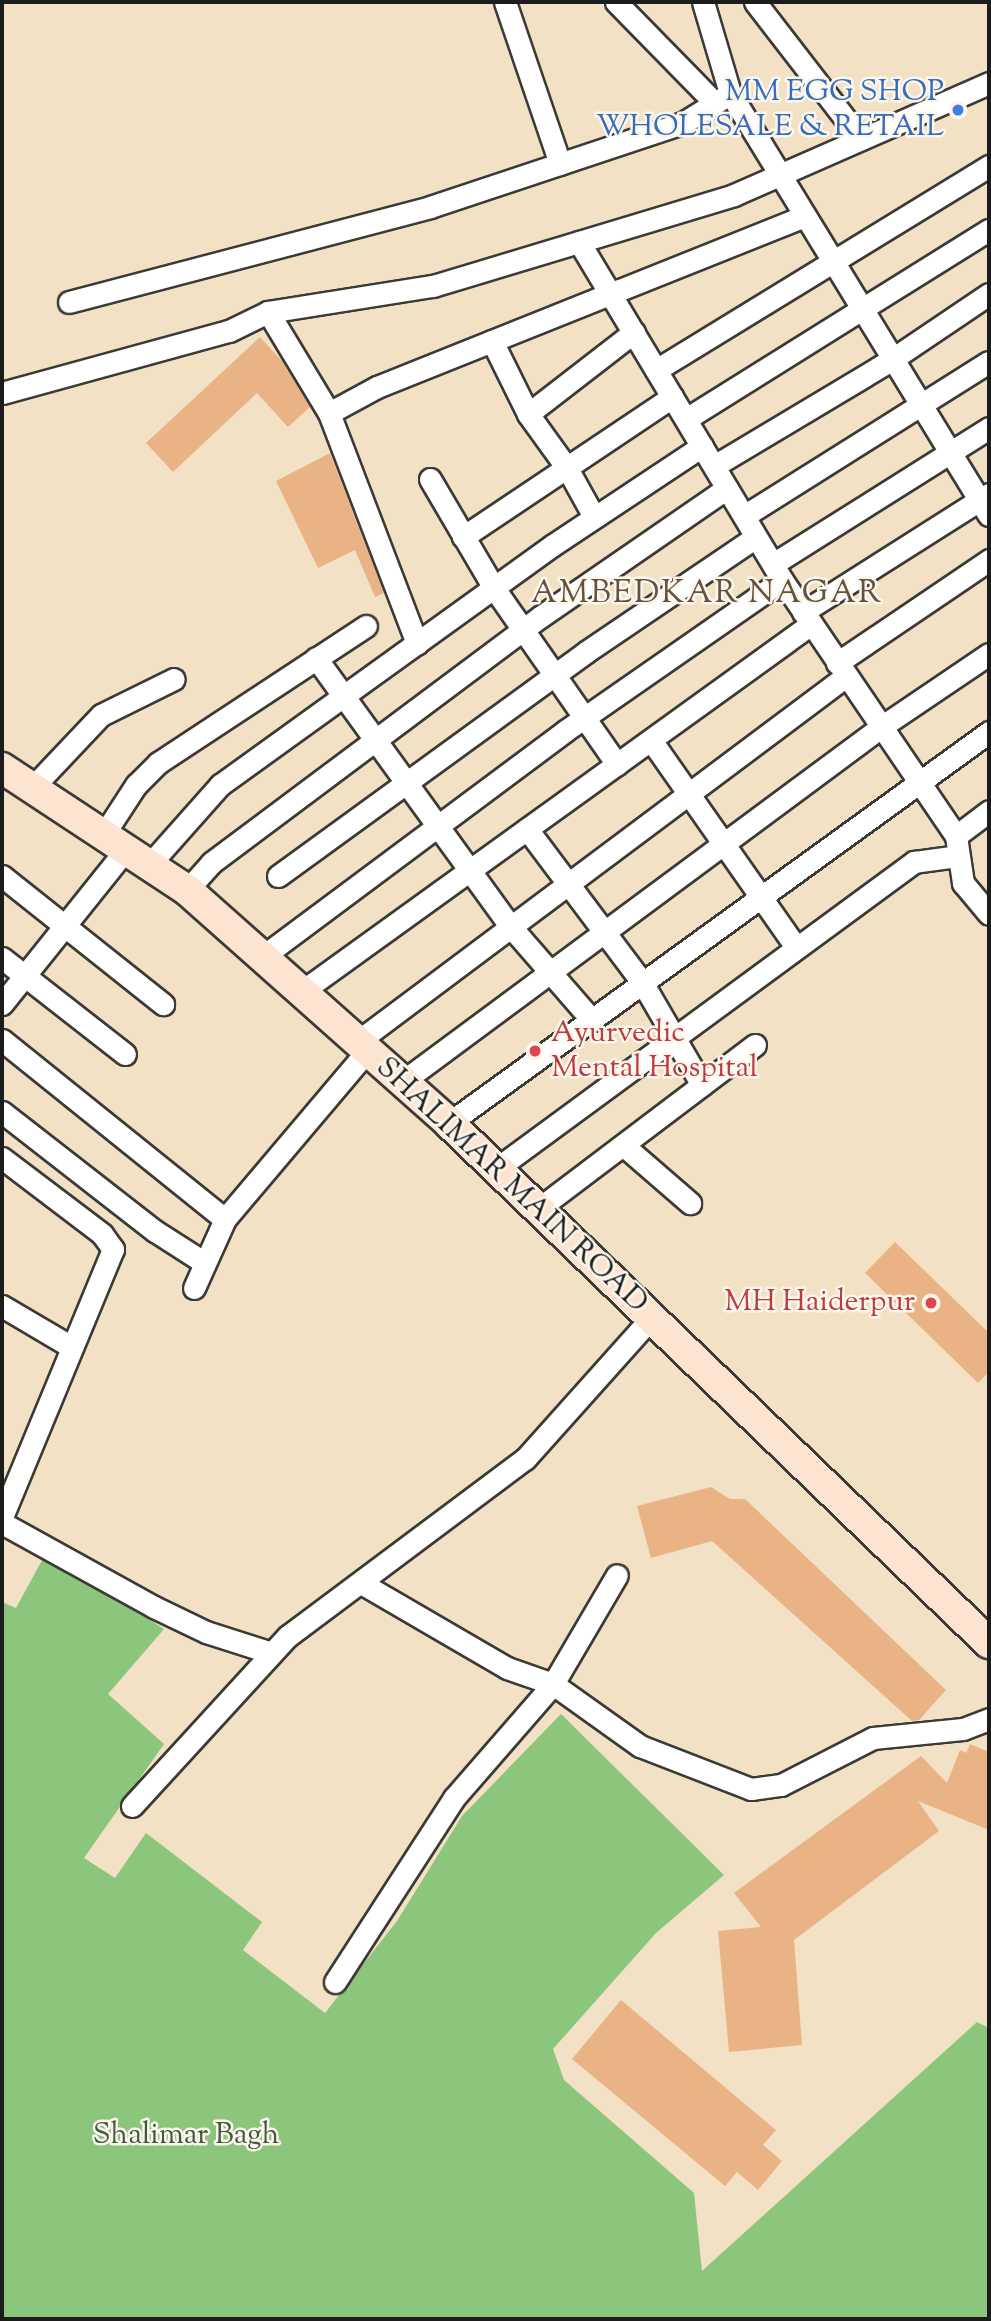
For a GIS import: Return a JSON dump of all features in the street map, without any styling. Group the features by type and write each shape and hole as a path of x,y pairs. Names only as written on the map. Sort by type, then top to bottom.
{"street":[{"path":"505,2 560,164"},
{"path":"301,992 651,740 807,618 986,503 950,454 891,360 780,174 723,98 616,2"},
{"path":"755,2 861,139"},
{"path":"704,3 723,98"},
{"path":"2,393 229,331 268,312 433,286 734,195 980,87 989,106"},
{"path":"69,302 430,207 683,122 723,98"},
{"path":"656,370 989,166"},
{"path":"329,413 377,387 804,216"},
{"path":"686,419 989,230"},
{"path":"579,242 778,572 919,782 957,846 963,883 989,914"},
{"path":"714,466 891,360 989,294"},
{"path":"268,312 329,413 417,644"},
{"path":"528,414 634,332"},
{"path":"492,341 528,414 567,468 594,517"},
{"path":"744,516 989,362"},
{"path":"463,537 672,397"},
{"path":"262,957 778,572 989,428"},
{"path":"2,1004 126,849 207,795 594,517 702,446"},
{"path":"430,479 494,588 617,764"},
{"path":"187,890 211,863 377,743 523,630 727,488"},
{"path":"278,876 555,675 757,537"},
{"path":"194,1288 225,1219 362,1046 511,927 688,794 842,669 989,560"},
{"path":"126,849 136,785 158,763 366,626"},
{"path":"402,1082 881,727 989,654"},
{"path":"316,658 511,927 592,1019"},
{"path":"31,789 101,715 174,679"},
{"path":"449,1124 989,732"},
{"path":"651,740 795,946"},
{"name":"SHALIMAR MAIN ROAD","path":"2,768 187,890 449,1124 989,1643"},
{"path":"496,1169 795,946 914,862 957,846 989,811"},
{"path":"527,829 642,982 672,1038 702,1085"},
{"path":"2,876 163,1004"},
{"path":"2,958 125,1054"},
{"path":"2,1040 225,1219"},
{"path":"538,1209 755,1045"},
{"path":"2,1112 148,1226 205,1263"},
{"path":"623,1145 690,1203"},
{"path":"2,1158 102,1234 113,1250 70,1346 2,1517"},
{"path":"2,1306 70,1346"},
{"path":"132,1806 288,1636 525,1459 651,1318"},
{"path":"2,1523 154,1607 206,1632 272,1653"},
{"path":"335,1982 454,1798 553,1684 617,1575"},
{"path":"361,1583 507,1668 553,1684 640,1746 751,1789 781,1785 873,1738 963,1729 989,1719"}],"green space":[{"name":"Shalimar Bagh","path":"46,1553 164,1629 108,1694 164,1744 84,1858 115,1878 146,1833 262,1922 243,1950 325,2013 397,1921 462,1816 561,1714 724,1875 656,1933 553,2049 564,2080 694,2193 702,2271 977,2022 989,2028 989,2319 2,2319 2,1602 16,1608"}],"building":[{"path":"260,337 282,361 310,407 288,427 257,393 173,472 146,443"},
{"path":"330,453 384,593 375,597 355,550 318,568 276,481"},
{"path":"895,1242 989,1333 989,1372 978,1383 865,1273"},
{"path":"711,1487 730,1499 745,1499 946,1690 919,1720 912,1721 712,1541 651,1558 637,1506"},
{"path":"970,1744 989,1752 989,1830 918,1801 939,1831 794,1940 802,2045 729,2052 718,1931 761,1927 734,1893 921,1756 947,1783 960,1750 966,1753"},
{"path":"621,2000 776,2130 763,2145 782,2161 758,2190 737,2172 725,2186 572,2059"}],"place":[{"name":"MM EGG SHOP WHOLESALE & RETAIL","path":"958,110"},
{"name":"Ayurvedic Mental Hospital","path":"535,1051"},
{"name":"MH Haiderpur","path":"931,1303"}],"district":[{"name":"AMBEDKAR NAGAR","path":"707,594"}]}
